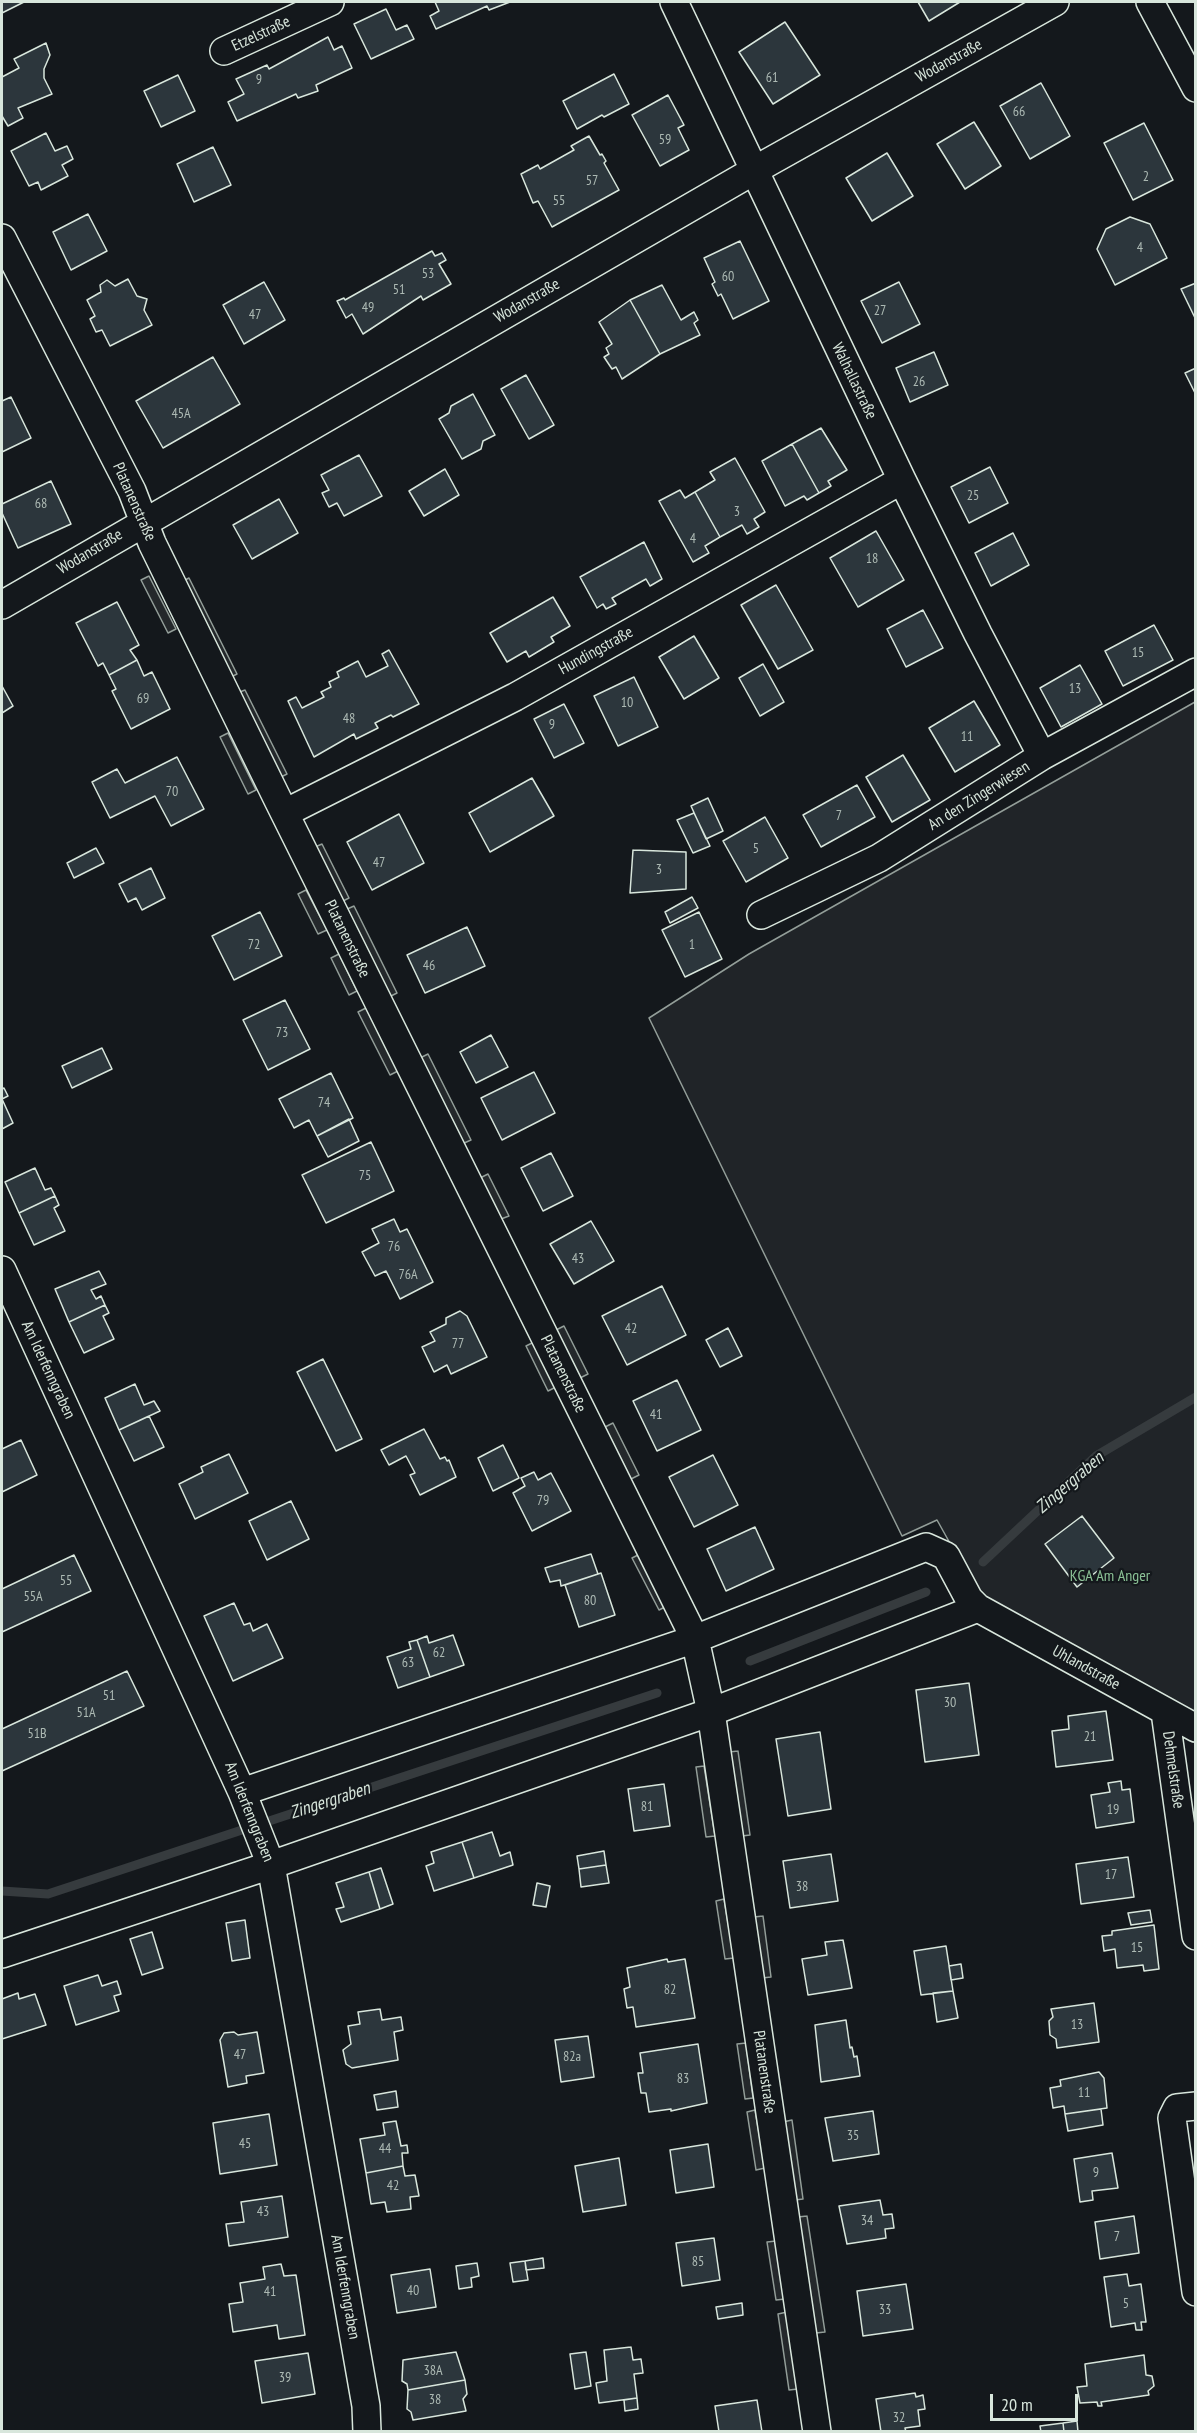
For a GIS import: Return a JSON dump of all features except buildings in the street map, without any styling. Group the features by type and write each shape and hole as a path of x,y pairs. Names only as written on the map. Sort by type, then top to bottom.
{"street":[{"name":"Etzelstraße","path":"224,51 330,2"},
{"name":"Walhallastraße","path":"674,2 902,480 978,634 1042,756"},
{"name":"Wodanstraße","path":"2,604 143,520 753,171 1055,2"},
{"path":"1150,2 1196,88"},
{"name":"Platanenstraße","path":"2,238 132,491 143,520 285,813 695,1639"},
{"name":"Hundingstraße","path":"285,813 514,697 902,480"},
{"name":"An den Zingerwiesen","path":"761,915 879,858 1042,756 1196,672"},
{"name":"Am Iderfenngraben","path":"2,1270 246,1801 271,1865 366,2406 367,2432"},
{"path":"2,1954 271,1865 711,1712 973,1603 946,1556 927,1547 695,1639 246,1801"},
{"name":"Uhlandstraße","path":"973,1603 1196,1728"},
{"path":"695,1639 711,1712"},
{"name":"Platanenstraße","path":"711,1712 817,2432"},
{"name":"Dehmelstraße","path":"1165,1712 1196,1936"},
{"path":"1196,2106 1177,2108 1172,2118 1196,2292"}],"green space":[{"name":"KGA Am Anger","path":"1195,702 1195,1718 984,1604 937,1520 902,1536 649,1018 749,954"}],"shaded area":[{"path":"149,576 176,629 168,633 141,580"},
{"path":"189,578 237,674 229,678 181,582"},
{"path":"245,690 287,774 279,778 237,693"},
{"path":"228,733 256,790 248,794 220,737"},
{"path":"322,844 349,898 341,902 315,847"},
{"path":"306,890 327,930 318,934 298,894"},
{"path":"354,906 397,993 389,997 345,910"},
{"path":"339,954 357,991 349,995 331,958"},
{"path":"366,1008 398,1071 390,1075 358,1012"},
{"path":"428,1054 471,1140 462,1144 420,1058"},
{"path":"488,1174 509,1216 501,1219 480,1178"},
{"path":"564,1326 588,1374 580,1378 556,1330"},
{"path":"534,1342 556,1387 548,1391 526,1346"},
{"path":"613,1423 639,1475 631,1479 605,1427"},
{"path":"640,1554 667,1606 659,1610 632,1558"},
{"path":"738,1751 750,1835 742,1836 729,1752"},
{"path":"704,1766 715,1836 706,1837 696,1767"},
{"path":"724,1899 734,1958 725,1959 716,1901"},
{"path":"763,1916 771,1977 762,1978 754,1917"},
{"path":"746,2043 753,2098 745,2099 737,2044"},
{"path":"755,2110 765,2168 756,2170 747,2112"},
{"path":"792,2120 803,2199 795,2200 783,2122"},
{"path":"807,2216 825,2332 816,2333 798,2217"},
{"path":"776,2241 785,2299 776,2300 767,2242"},
{"path":"787,2312 798,2389 789,2390 778,2314"}],"waterway":[{"name":"Zingergraben","path":"983,1562 1096,1456 1196,1397"},
{"name":"Zingergraben","path":"750,1661 926,1592"},
{"name":"Zingergraben","path":"2,1891 48,1894 657,1693"}]}
